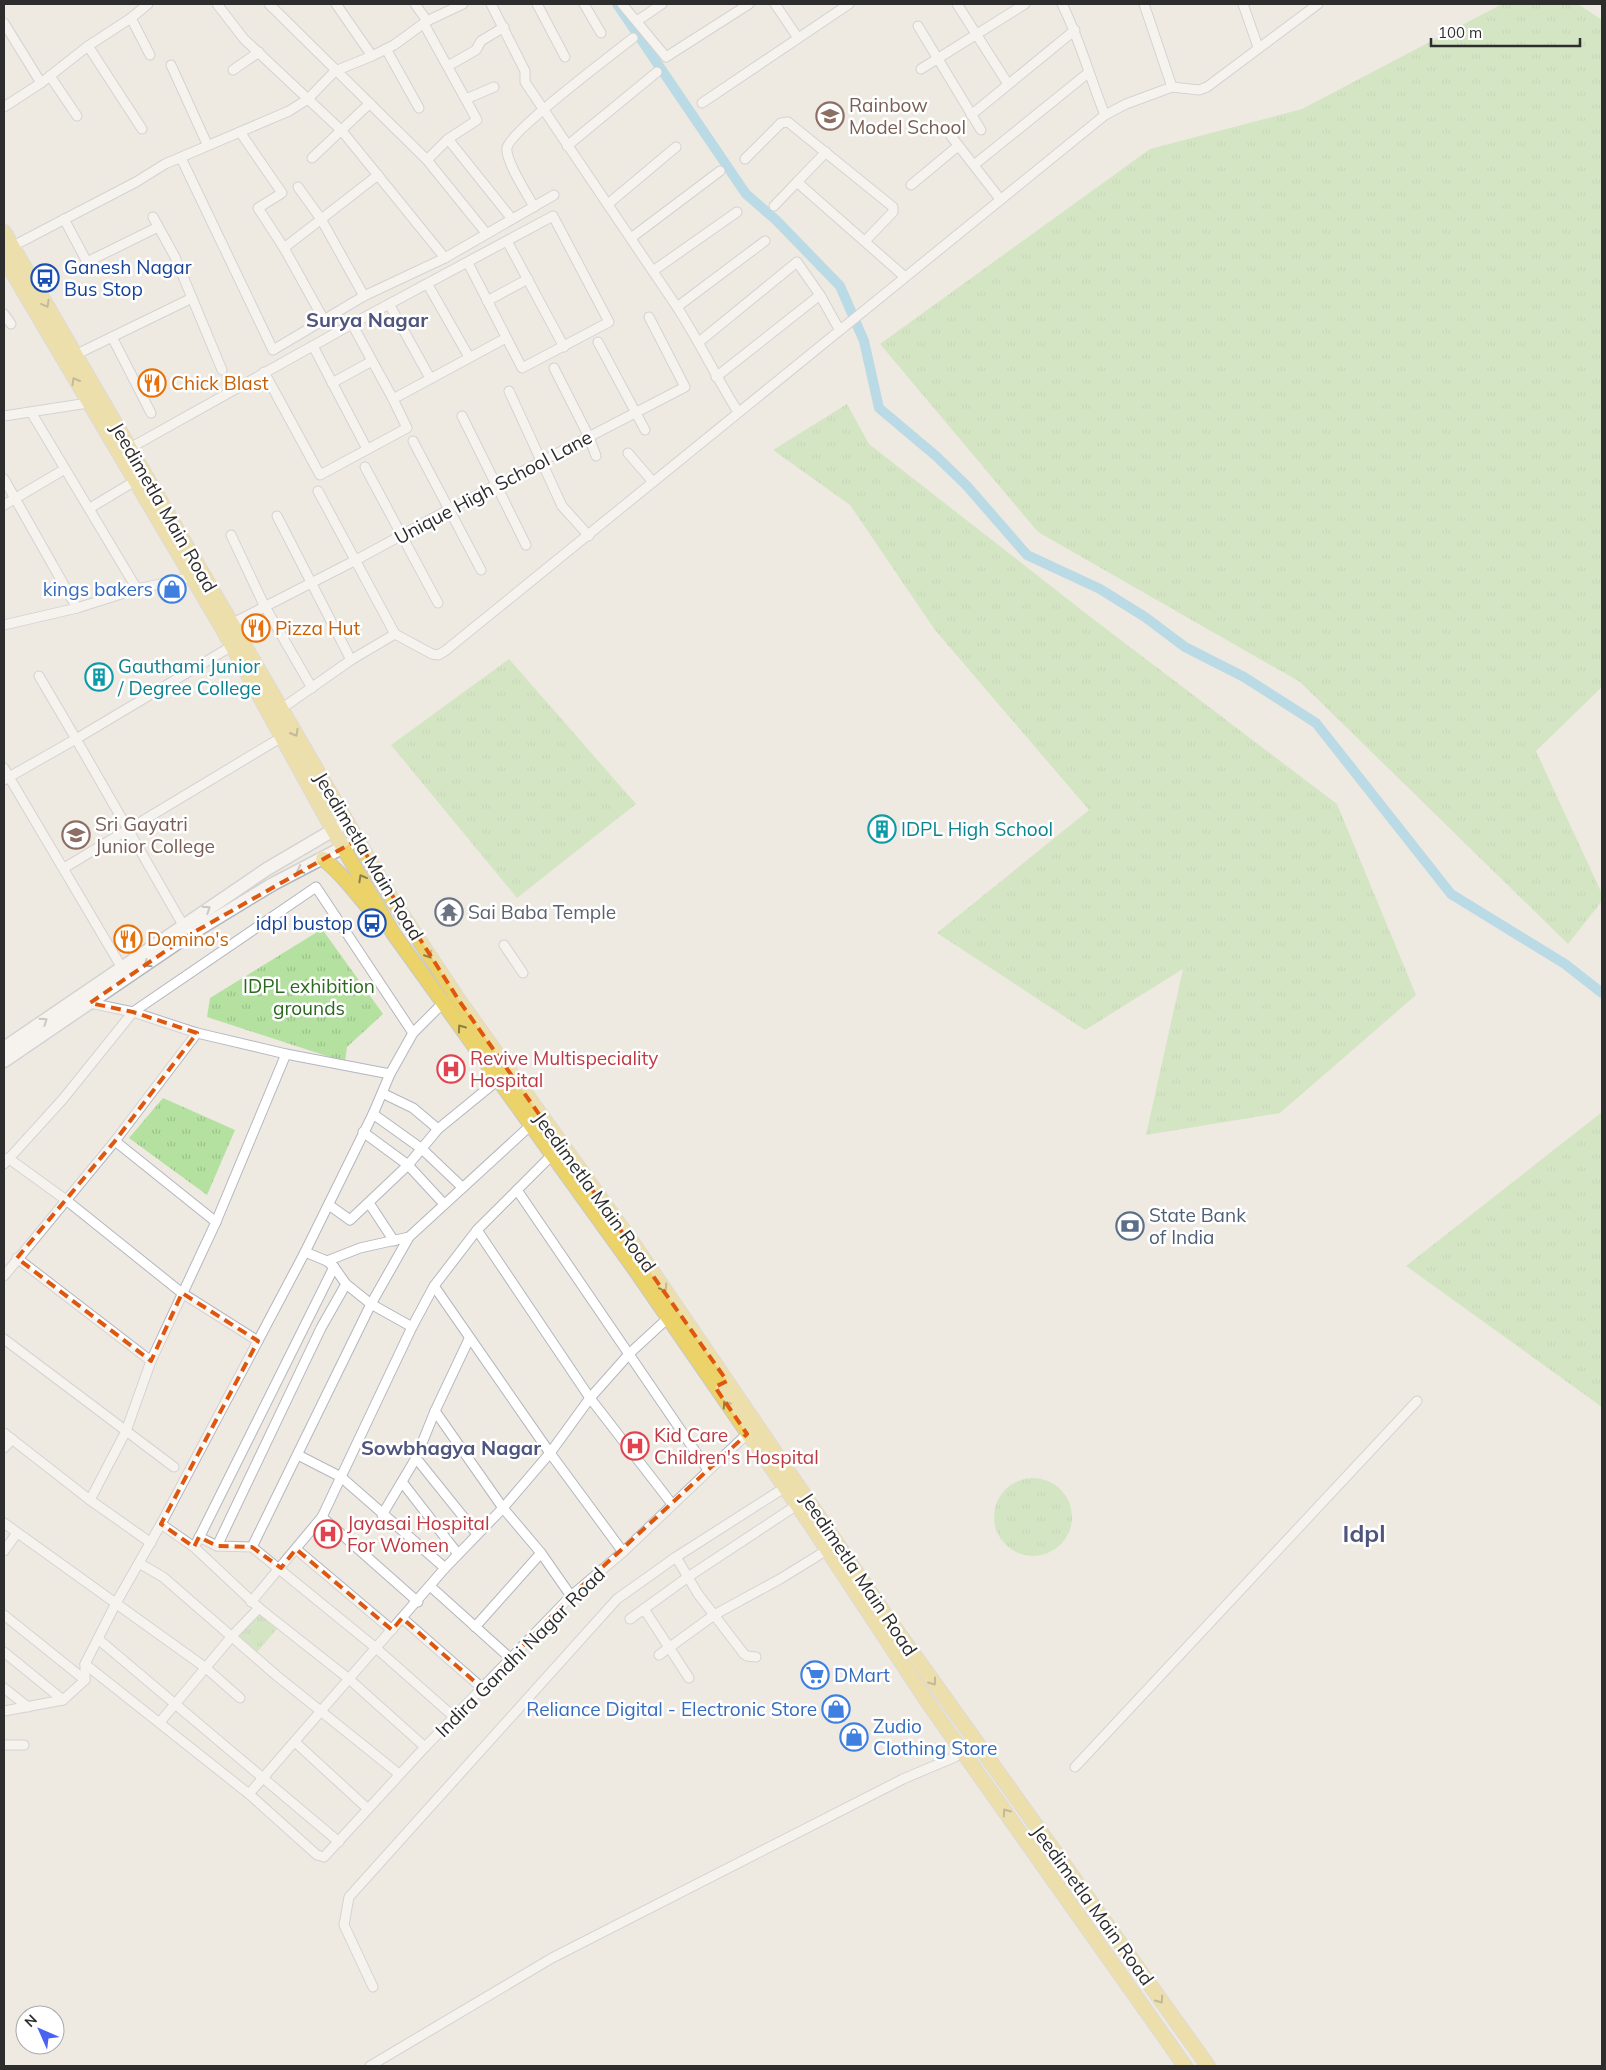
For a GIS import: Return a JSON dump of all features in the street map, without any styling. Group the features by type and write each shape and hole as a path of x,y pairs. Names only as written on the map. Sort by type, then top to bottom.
{"main road":[{"name":"Jeedimetla Main Road","path":"4,232 130,448 192,576 333,830 393,933 553,1154 668,1318 721,1384 1208,2066"},
{"name":"Jeedimetla Main Road","path":"4,258 135,480 155,502 231,624 394,901 460,1002 639,1252 721,1384 747,1434 963,1751 1185,2066"},
{"path":"323,858 342,875 363,902 393,933"}],"street":[{"path":"4,107 41,83 88,46 131,18 148,4"},
{"path":"218,4 244,39 342,131 445,258"},
{"path":"269,4 335,71 428,160 486,233"},
{"path":"336,4 372,56"},
{"path":"415,4 477,120 448,139 428,160"},
{"path":"13,246 136,182 165,164 207,144 289,111 308,98 335,71 386,49 426,23 463,4"},
{"path":"491,4 525,71 525,82 677,306 699,342 716,377 738,412"},
{"path":"537,4 565,56"},
{"path":"584,4 601,33"},
{"path":"622,4 663,55 668,56 749,4"},
{"path":"637,21 662,4"},
{"path":"775,4 798,38"},
{"path":"957,4 1008,84"},
{"path":"921,69 1014,7 1025,4"},
{"path":"1062,4 1075,30 1088,73 1105,115"},
{"path":"1144,4 1172,87"},
{"path":"1243,4 1258,47"},
{"path":"318,491 395,634 424,651 438,655 589,536 839,329 1105,115 1126,104 1172,87 1199,90 1207,87 1318,4"},
{"path":"702,103 845,5"},
{"path":"131,18 150,56"},
{"path":"4,23 41,83"},
{"path":"918,26 971,116 982,130"},
{"path":"448,66 476,50 481,41 504,27"},
{"path":"971,116 1075,30"},
{"path":"534,207 507,155 507,149 512,139 543,110 633,38"},
{"path":"88,46 142,129"},
{"path":"386,49 419,108"},
{"path":"233,70 259,52"},
{"path":"171,65 207,144"},
{"path":"567,146 657,72"},
{"path":"974,166 1088,73"},
{"path":"50,76 77,116"},
{"path":"466,99 494,86"},
{"path":"312,158 370,103"},
{"path":"745,159 785,121 826,152 894,209 864,241"},
{"path":"240,132 282,193 258,208 284,248 324,320"},
{"path":"951,136 1000,199"},
{"path":"448,139 512,219"},
{"path":"911,185 958,146"},
{"path":"608,204 676,147"},
{"path":"774,206 826,152"},
{"path":"181,158 273,350 364,296 445,258 554,195"},
{"path":"631,238 720,171"},
{"path":"284,248 378,175"},
{"path":"797,182 905,277"},
{"path":"298,187 321,219 364,296"},
{"path":"654,272 737,212"},
{"path":"130,448 264,372 553,216 610,322 522,368 468,263"},
{"path":"153,217 175,257 222,370"},
{"path":"64,219 88,262 158,227"},
{"path":"508,241 564,347"},
{"path":"677,306 765,241"},
{"path":"699,342 797,262 820,295 839,329"},
{"path":"487,301 528,279"},
{"path":"428,285 469,357"},
{"path":"716,377 820,295"},
{"path":"75,354 192,298"},
{"path":"389,304 430,378"},
{"path":"4,314 11,324"},
{"name":"Unique High School Lane","path":"231,624 264,605 356,560 402,534 544,462 589,436 685,387 649,317"},
{"path":"264,372 320,475 408,428 352,324"},
{"path":"112,337 151,413"},
{"path":"393,399 506,338"},
{"path":"598,342 645,430"},
{"path":"313,346 367,450"},
{"path":"332,383 372,361"},
{"path":"554,368 589,436 596,456"},
{"path":"509,391 544,462 562,506 589,536"},
{"path":"4,416 88,403"},
{"path":"31,412 137,589"},
{"path":"462,416 526,545"},
{"path":"413,441 481,570"},
{"path":"628,453 653,482"},
{"path":"365,467 438,603"},
{"path":"4,504 65,469"},
{"path":"4,479 77,608"},
{"path":"90,508 135,480"},
{"path":"277,516 351,660"},
{"path":"231,535 264,605 312,688"},
{"path":"5,623 77,608 137,589 192,576"},
{"path":"281,709 351,660 395,634"},
{"path":"7,779 232,646"},
{"path":"39,676 183,925"},
{"path":"64,868 282,737"},
{"path":"4,768 7,779 64,868 122,968"},
{"path":"4,1048 267,869 347,822"},
{"path":"4,1061 90,1004 189,934 273,884 357,840"},
{"path":"258,1341 182,1293 66,1200 6,1161 62,1099 133,1012 316,887 413,1032"},
{"path":"504,945 523,973"},
{"path":"85,1680 84,1664 116,1603 151,1543 305,1252 373,1114 390,1074 413,1032 443,1003"},
{"path":"90,1004 133,1012 197,1033 286,1054 390,1074"},
{"path":"4,1276 115,1142 197,1033"},
{"path":"90,1500 126,1430 151,1361 216,1222 286,1054"},
{"path":"329,1205 350,1220 408,1166 438,1129 498,1080"},
{"path":"382,1092 413,1108 438,1129"},
{"path":"373,1114 422,1149 462,1187"},
{"path":"252,1547 371,1304 409,1237 531,1125"},
{"path":"363,1132 408,1166 444,1204"},
{"path":"115,1142 216,1222"},
{"path":"251,1602 322,1517 412,1327 434,1286 477,1230 553,1154"},
{"path":"517,1190 708,1470"},
{"path":"369,1202 394,1241"},
{"path":"477,1230 590,1398 672,1504"},
{"path":"194,1547 330,1264 360,1248 409,1237"},
{"path":"305,1252 330,1264 346,1284 371,1304 412,1327"},
{"path":"17,1258 151,1361"},
{"path":"217,1546 321,1328 346,1284"},
{"path":"434,1286 550,1453 623,1552"},
{"path":"84,1664 249,1794 418,1602 445,1568 503,1508 550,1453 590,1398 630,1354 668,1318"},
{"path":"4,1339 174,1467"},
{"path":"382,1515 416,1458 435,1410 470,1339"},
{"path":"1075,1767 1417,1400"},
{"path":"435,1410 503,1508 540,1553 571,1596"},
{"path":"4,1433 90,1500 151,1543"},
{"name":"Indira Gandhi Nagar Road","path":"249,1794 317,1856 324,1857 399,1774 571,1596 623,1552 747,1434"},
{"path":"4,1448 12,1439"},
{"path":"298,1455 341,1477 382,1515 445,1568"},
{"path":"416,1458 476,1534"},
{"path":"402,1482 458,1554"},
{"path":"373,1987 344,1924 349,1897 617,1599 676,1557 784,1488"},
{"path":"630,1619 688,1577 796,1505"},
{"path":"322,1517 418,1602"},
{"path":"4,1523 206,1668 240,1698"},
{"path":"161,1524 194,1547 251,1602 349,1679 425,1747"},
{"path":"4,1551 17,1533"},
{"path":"199,1537 217,1546 252,1547 281,1568 454,1717"},
{"path":"296,1549 392,1630"},
{"path":"659,1654 714,1615 780,1579 827,1550"},
{"path":"475,1627 540,1553"},
{"path":"676,1557 714,1615 744,1654 756,1656"},
{"path":"139,1563 163,1577 233,1635 277,1676 399,1774"},
{"path":"430,1586 510,1658"},
{"path":"160,1722 233,1635 259,1608"},
{"path":"644,1609 690,1678"},
{"path":"4,1615 85,1680"},
{"path":"402,1618 482,1688"},
{"path":"98,1639 339,1842"},
{"path":"4,1652 63,1700"},
{"path":"4,1711 63,1700 85,1680"},
{"path":"4,1688 28,1707"},
{"path":"295,1742 368,1809"},
{"path":"4,1746 24,1745"},
{"path":"370,2066 552,1958 903,1779 955,1757 963,1751"}],"highlighted area":[{"path":"357,840 460,1002 727,1381 715,1387 747,1434 571,1596 482,1688 402,1618 392,1630 296,1549 281,1568 252,1547 217,1546 199,1537 194,1547 161,1524 258,1341 182,1293 151,1361 17,1258 115,1141 197,1033 133,1012 90,1003 189,935"}],"green space":[{"path":"1502,4 1578,4 1602,20 1602,687 1536,751 1602,894 1602,901 1568,944 1300,682 1038,532 880,344 1150,149 1302,109"},
{"path":"847,404 869,444 1097,622 1337,804 1416,995 1280,1113 1146,1135 1183,969 1085,1030 937,933 1089,810 935,630 850,505 773,450"},
{"path":"509,659 636,804 517,898 391,745"},
{"name":"IDPL exhibition grounds","path":"322,929 383,1014 347,1047 345,1062 207,1017 210,998"},
{"path":"163,1098 235,1130 207,1195 129,1138"},
{"path":"1602,1112 1602,1407 1406,1266"},
{"path":"1033,1478 1048,1481 1060,1490 1069,1502 1072,1517 1069,1532 1060,1544 1048,1553 1033,1556 1018,1553 1006,1544 997,1532 994,1517 997,1502 1006,1490 1018,1481"},
{"path":"259,1614 277,1629 257,1652 239,1636"}],"waterway":[{"path":"617,4 746,194 776,220 840,286 864,341 879,408 936,456 967,486 1027,555 1100,589 1145,617 1185,647 1244,677 1316,723 1451,894 1565,964 1602,993"}],"place":[{"name":"Rainbow Model School","path":"830,116"},
{"name":"Ganesh Nagar Bus Stop","path":"45,278"},
{"name":"Chick Blast","path":"152,383"},
{"name":"kings bakers","path":"172,589"},
{"name":"Pizza Hut","path":"256,628"},
{"name":"Gauthami Junior / Degree College","path":"99,677"},
{"name":"IDPL High School","path":"882,829"},
{"name":"Sri Gayatri Junior College","path":"76,835"},
{"name":"Sai Baba Temple","path":"449,912"},
{"name":"idpl bustop","path":"372,923"},
{"name":"Domino's","path":"128,939"},
{"name":"Revive Multispeciality Hospital","path":"451,1069"},
{"name":"State Bank of India","path":"1130,1226"},
{"name":"Kid Care Children's Hospital","path":"635,1446"},
{"name":"Jayasai Hospital For Women","path":"328,1534"},
{"name":"DMart","path":"815,1675"},
{"name":"Reliance Digital - Electronic Store","path":"836,1709"},
{"name":"Zudio Clothing Store","path":"854,1737"}],"district":[{"name":"Surya Nagar","path":"367,319"},
{"name":"Sowbhagya Nagar","path":"451,1447"},
{"name":"Idpl","path":"1364,1533"}]}
